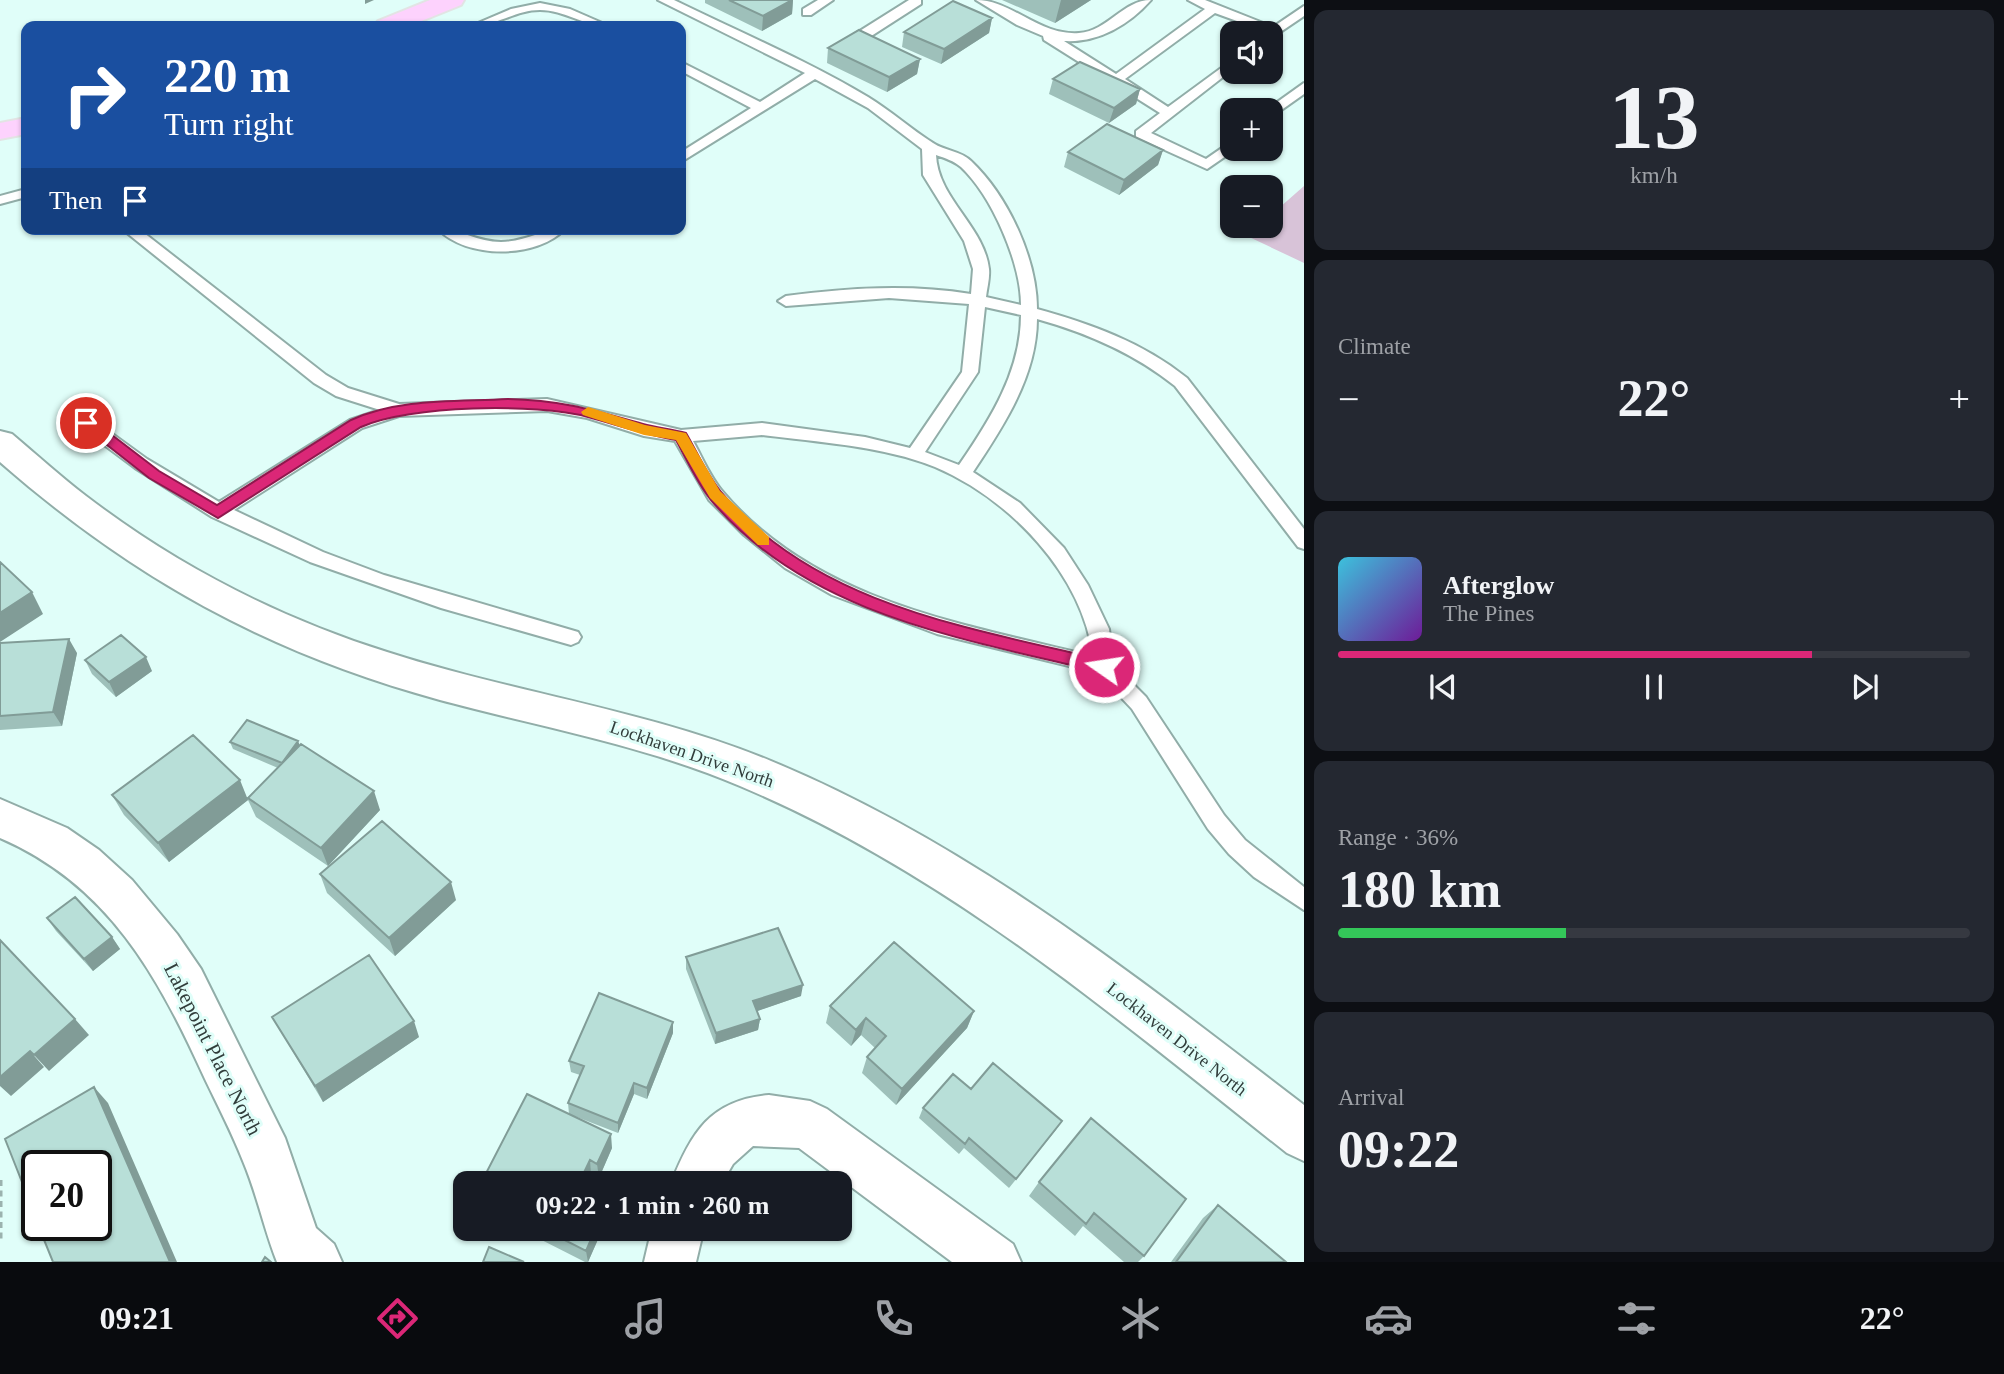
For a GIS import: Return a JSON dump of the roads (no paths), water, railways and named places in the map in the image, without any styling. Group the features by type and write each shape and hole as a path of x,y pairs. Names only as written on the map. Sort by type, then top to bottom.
{"main road":[{"path":"400,21 452,0"},
{"path":"0,131 21,127"}],"street":[{"name":"Lockhaven Drive North","path":"0,443 74,505 125,542 207,593 254,617 410,675 669,742 751,772 887,835 957,877 1020,920 1304,1136"},
{"name":"Lakepoint Place North","path":"0,818 65,849 84,863 169,958 185,984 267,1156 296,1245 316,1262"},
{"path":"701,1171 706,1157 714,1148 750,1119 776,1117 810,1126 995,1262"},
{"path":"670,1262 675,1241"}],"lane":[{"path":"664,0 863,100 929,147 965,163 998,207 1023,264 1030,313 1026,358 998,423 963,473"},
{"path":"807,12 827,0"},
{"path":"860,37 915,4 915,0"},
{"path":"982,0 1042,32 1169,113"},
{"path":"1042,32 1071,36 1096,34 1145,0"},
{"path":"488,21 527,3 545,1 560,4 593,21"},
{"path":"1116,79 1203,3 1244,21"},
{"path":"1283,26 1304,10"},
{"path":"686,69 762,108"},
{"path":"1220,73 1141,134 1208,164 1220,154"},
{"path":"686,155 813,74"},
{"path":"1283,104 1304,87"},
{"path":"915,454 970,372 981,269 972,241 930,175 929,147"},
{"path":"0,200 21,194"},
{"path":"137,235 320,379 368,402 398,410"},
{"path":"457,235 472,243 500,247 529,244 546,235"},
{"path":"786,301 879,292 926,294 1030,313 1108,336 1165,366 1181,382 1304,542"},
{"path":"218,512 356,424 398,410 547,405 589,412 644,430 681,436 762,429 865,443 915,454 963,473 1014,508 1057,553 1081,590 1099,629 1104,667"},
{"path":"86,423 154,475 218,512 279,542 373,581 470,612 571,637"},
{"path":"681,436 709,485 750,530 792,563 839,590 892,612 937,626 1104,667 1139,703 1216,822 1230,839 1262,870 1304,900"}]}
